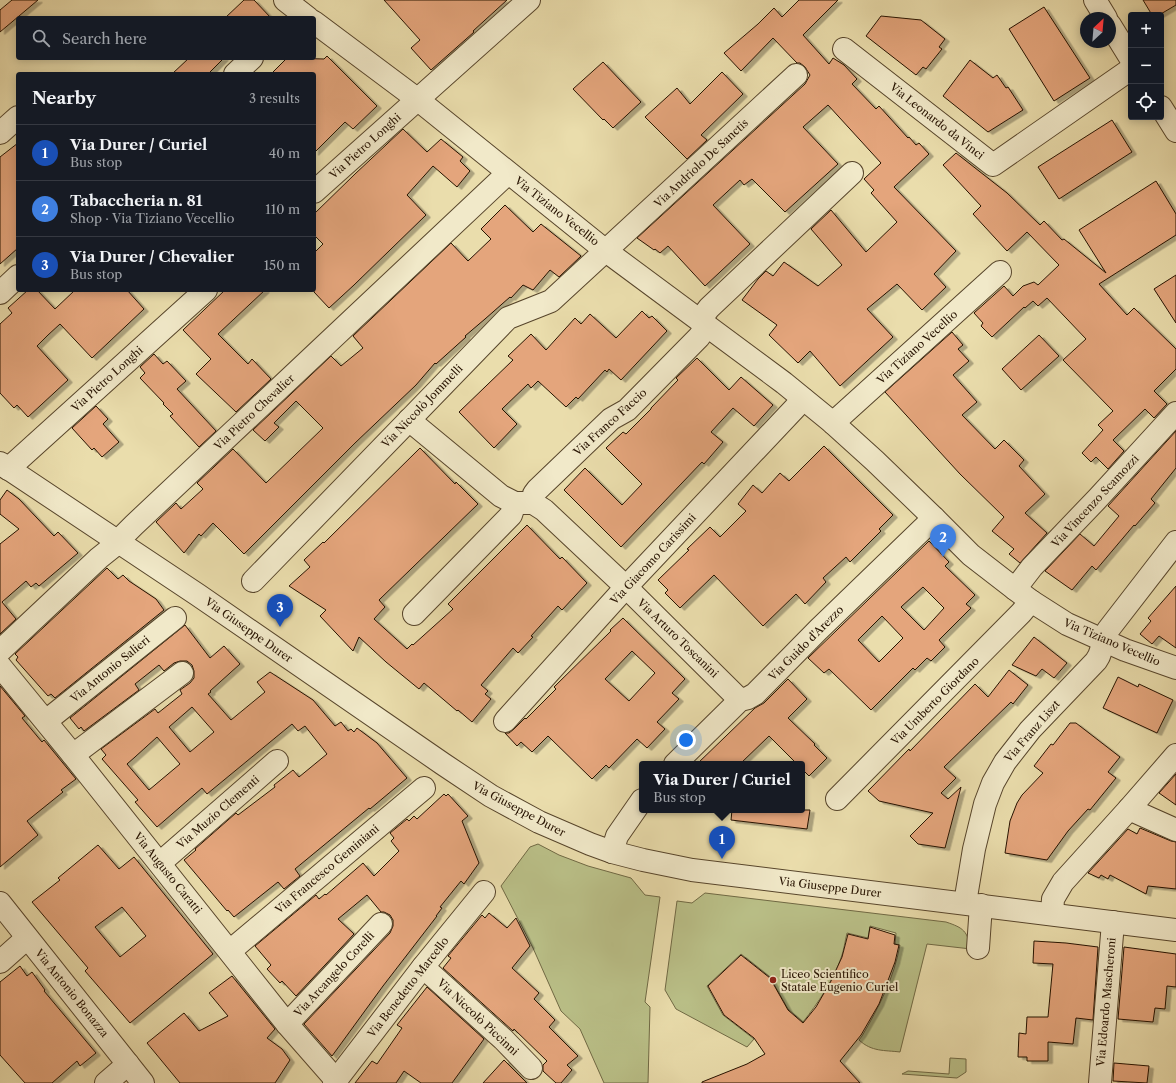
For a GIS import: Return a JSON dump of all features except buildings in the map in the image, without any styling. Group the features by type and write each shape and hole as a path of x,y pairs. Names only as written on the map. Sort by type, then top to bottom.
{"street":[{"path":"417,99 529,0"},
{"path":"1095,0 1102,12"},
{"name":"Via Tiziano Vecellio","path":"316,22 417,99 606,250 740,349 833,423 971,555 1023,595 1067,624 1138,655 1175,666"},
{"path":"1116,35 1128,54"},
{"name":"Via Leonardo da Vinci","path":"844,49 993,165 1128,71"},
{"path":"237,72 250,60"},
{"name":"Via Andriolo De Sanctis","path":"606,250 796,75"},
{"name":"Via Pietro Longhi","path":"316,190 417,99"},
{"path":"1164,112 1176,131"},
{"path":"0,133 16,120"},
{"name":"Via Pietro Chevalier","path":"0,651 103,554 118,542 134,525 508,173"},
{"path":"703,323 709,308 852,173"},
{"name":"Via Niccolò Jommelli","path":"253,581 508,318 551,301 606,250"},
{"name":"Via Tiziano Vecellio","path":"833,423 1000,272"},
{"path":"0,293 16,278"},
{"name":"Via Pietro Longhi","path":"4,466 204,292"},
{"name":"Via Franco Faccio","path":"414,614 511,515 611,419 627,410 699,337 703,323"},
{"name":"Via Giacomo Carissimi","path":"505,721 626,587 803,399"},
{"name":"Via Vincenzo Scamozzi","path":"1023,595 1032,568 1176,413"},
{"name":"Via Arturo Toscanini","path":"409,420 501,496 544,510 626,587 740,700"},
{"name":"Via Giuseppe Durer","path":"4,466 226,614 442,764 491,796 546,825 590,844 612,852 692,870 1176,930"},
{"name":"Via Guido d'Arezzo","path":"678,761 740,700 755,694 818,630 934,518"},
{"name":"Via Franz Liszt","path":"978,948 979,920 973,904 974,849 993,783 1005,762 1030,730 1096,661 1108,630 1176,542"},
{"name":"Via Umberto Giordano","path":"837,799 1021,614 1023,595"},
{"name":"Via Antonio Salieri","path":"46,721 175,618"},
{"name":"Via Augusto Caratti","path":"0,666 46,721 287,1024 335,1082"},
{"path":"73,755 182,673"},
{"path":"1052,914 1053,899 1063,882 1176,755"},
{"name":"Via Muzio Clementi","path":"160,863 277,761"},
{"name":"Via Francesco Geminiani","path":"230,951 424,788"},
{"path":"612,852 617,836 639,804"},
{"path":"1129,809 1176,830"},
{"name":"Via Benedetto Marcello","path":"335,1082 484,892"},
{"name":"Via Antonio Bonazza","path":"0,903 143,1083"},
{"name":"Via Edoardo Mascheroni","path":"1100,1083 1113,922"},
{"name":"Via Arcangelo Corelli","path":"287,1024 381,924"},
{"path":"0,962 27,938"},
{"name":"Via Niccolò Piccinni","path":"424,967 503,1039 531,1068"},
{"path":"106,1083 128,1064"}],"green space":[{"path":"538,844 559,855 588,866 631,878 645,895 660,897 645,1002 650,1007 648,1083 604,1083 580,1029 561,1011 533,948 501,886 530,847"},
{"path":"705,893 946,922 961,928 964,931 971,949 927,944 900,1052 873,1049 859,1040 880,1003 890,981 900,945 895,944 896,933 870,926 868,938 847,933 838,967 820,999 803,1022 788,1009 770,977 741,954 707,986 723,1015 754,1039 747,1047 676,1009 665,990 677,901 692,903"},
{"path":"950,1058 966,1059 966,1072 957,1078 902,1074 908,1071 949,1074"}],"place":[{"name":"Tabaccheria n. 81","path":"943,557"},
{"name":"Via Durer / Chevalier","path":"280,627"},
{"name":"Via Durer / Curiel","path":"722,859"},
{"name":"Liceo Scientifico Statale Eugenio Curiel","path":"773,980"}]}
